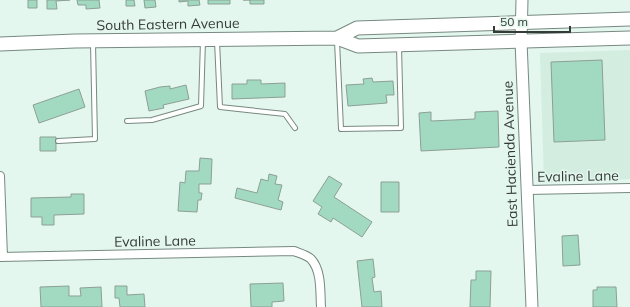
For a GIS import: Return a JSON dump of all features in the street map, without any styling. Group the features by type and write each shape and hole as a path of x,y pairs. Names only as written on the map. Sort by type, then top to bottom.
{"main road":[{"name":"East Hacienda Avenue","path":"522,0 521,41 532,307"},
{"name":"South Eastern Avenue","path":"337,38 358,28 521,21 630,19"},
{"name":"South Eastern Avenue","path":"0,44 203,39 337,38 358,46 630,38"}],"street":[{"path":"0,176 2,257"},
{"name":"Evaline Lane","path":"527,190 630,188"},
{"name":"Evaline Lane","path":"2,257 294,251 310,258 316,266 319,277 320,307"}],"lane":[{"path":"337,38 341,129 401,128 399,44"},
{"path":"127,121 152,120 201,106 203,81 203,39"},
{"path":"217,39 220,107 285,114 295,128"},
{"path":"58,141 96,139 93,41"}],"shaded area":[{"path":"630,50 630,179 544,183 540,53"}],"building":[{"path":"28,0 37,0 37,8 28,8"},
{"path":"47,0 70,0 56,1 57,9 47,9"},
{"path":"77,0 99,0 100,8 86,9 86,5 78,5"},
{"path":"126,0 134,0 135,6 126,6"},
{"path":"144,0 155,0 156,7 145,8"},
{"path":"179,0 199,0 200,5 188,6 188,1 179,2"},
{"path":"208,0 230,0 230,4 208,4"},
{"path":"250,0 264,0 264,4 250,4"},
{"path":"602,60 605,140 554,142 551,62"},
{"path":"372,78 373,82 393,81 394,95 386,95 387,103 348,106 346,85 364,84 363,79"},
{"path":"247,80 261,80 261,84 285,83 285,97 232,99 232,84 247,84"},
{"path":"186,85 189,99 163,105 164,108 149,111 145,91 160,87 170,86 170,89"},
{"path":"79,89 85,107 39,123 33,105"},
{"path":"498,111 499,147 421,151 419,113 431,112 431,121 475,119 475,112"},
{"path":"40,137 56,137 56,151 40,151"},
{"path":"200,158 212,159 211,184 199,184 199,193 202,193 201,200 198,200 197,212 178,211 180,182 185,183 186,171 199,171"},
{"path":"269,174 277,176 275,184 282,185 278,200 283,202 281,210 235,198 237,188 257,193 261,179 268,181"},
{"path":"329,176 342,184 334,197 372,222 362,237 333,218 331,222 318,214 322,207 313,201"},
{"path":"381,182 399,182 399,212 381,212"},
{"path":"71,194 84,194 84,214 54,215 54,225 42,225 42,217 31,217 31,198 71,197"},
{"path":"578,235 580,265 563,266 562,236"},
{"path":"373,259 375,277 372,278 374,292 381,291 382,307 362,307 357,261"},
{"path":"476,271 491,271 490,307 470,307 471,280 476,280"},
{"path":"283,283 284,301 272,302 272,307 251,307 250,284"},
{"path":"69,286 69,296 81,296 80,288 101,287 102,307 41,307 40,287"},
{"path":"115,286 127,286 127,295 144,294 145,307 120,307 119,298 115,298"},
{"path":"597,287 616,287 617,307 593,307 593,290 597,290"}]}
